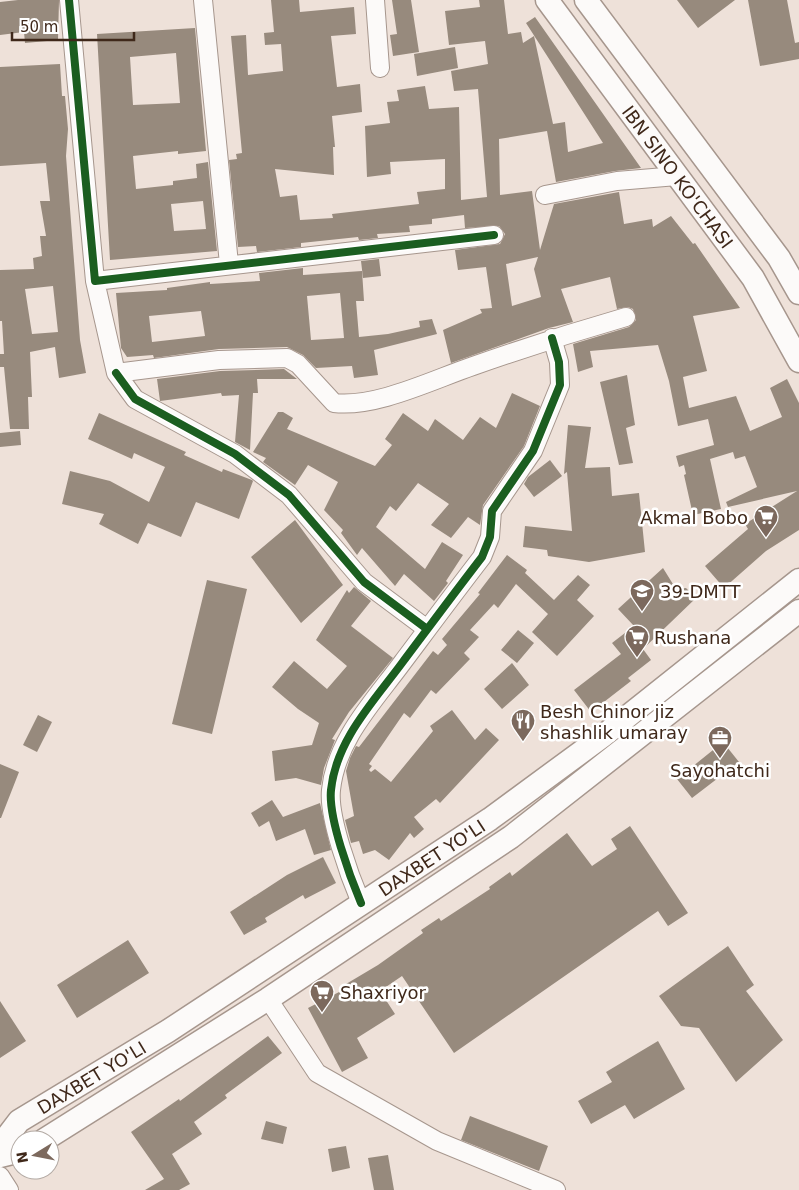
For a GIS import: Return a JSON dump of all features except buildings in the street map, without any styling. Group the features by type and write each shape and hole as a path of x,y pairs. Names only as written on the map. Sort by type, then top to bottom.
{"main road":[{"name":"IBN SINO KO'CHASI","path":"547,0 753,278 799,361"},
{"name":"IBN SINO KO'CHASI","path":"586,0 779,258 799,292"},
{"name":"DAXBET YO'LI","path":"0,1146 19,1121 168,1031 490,819 604,736 799,580"},
{"name":"DAXBET YO'LI","path":"60,1130 268,999 511,837 799,611"}],"street":[{"path":"70,0 95,281 116,373 125,388 135,399 235,454 289,495 364,582 427,629"},
{"path":"203,0 229,264"},
{"path":"375,0 380,68"},
{"path":"544,195 617,181 677,176"},
{"path":"95,281 229,264 494,235"},
{"path":"116,373 220,360 287,358 298,364 334,403 350,405 388,396 552,338 626,317"},
{"path":"361,903 345,861 334,816 330,792 335,766 346,742 482,556 490,537 492,510 533,451 548,420 560,385 559,362 552,338"},
{"path":"268,999 317,1073 437,1141 556,1190"},
{"path":"0,1176 9,1190"}],"cycle path":[{"path":"69,0 95,281 494,235"},
{"path":"361,903 336,831 331,802 334,772 340,754 358,722 482,557 490,537 492,511 533,451 560,385 559,362 552,338"},
{"path":"116,373 135,399 235,454 289,495 364,582 427,629"}],"place":[{"name":"Akmal Bobo","path":"766,538"},
{"name":"39-DMTT","path":"642,612"},
{"name":"Rushana","path":"637,658"},
{"name":"Besh Chinor jiz shashlik umaray","path":"523,742"},
{"name":"Sayohatchi","path":"720,759"},
{"name":"Shaxriyor","path":"322,1013"}]}
